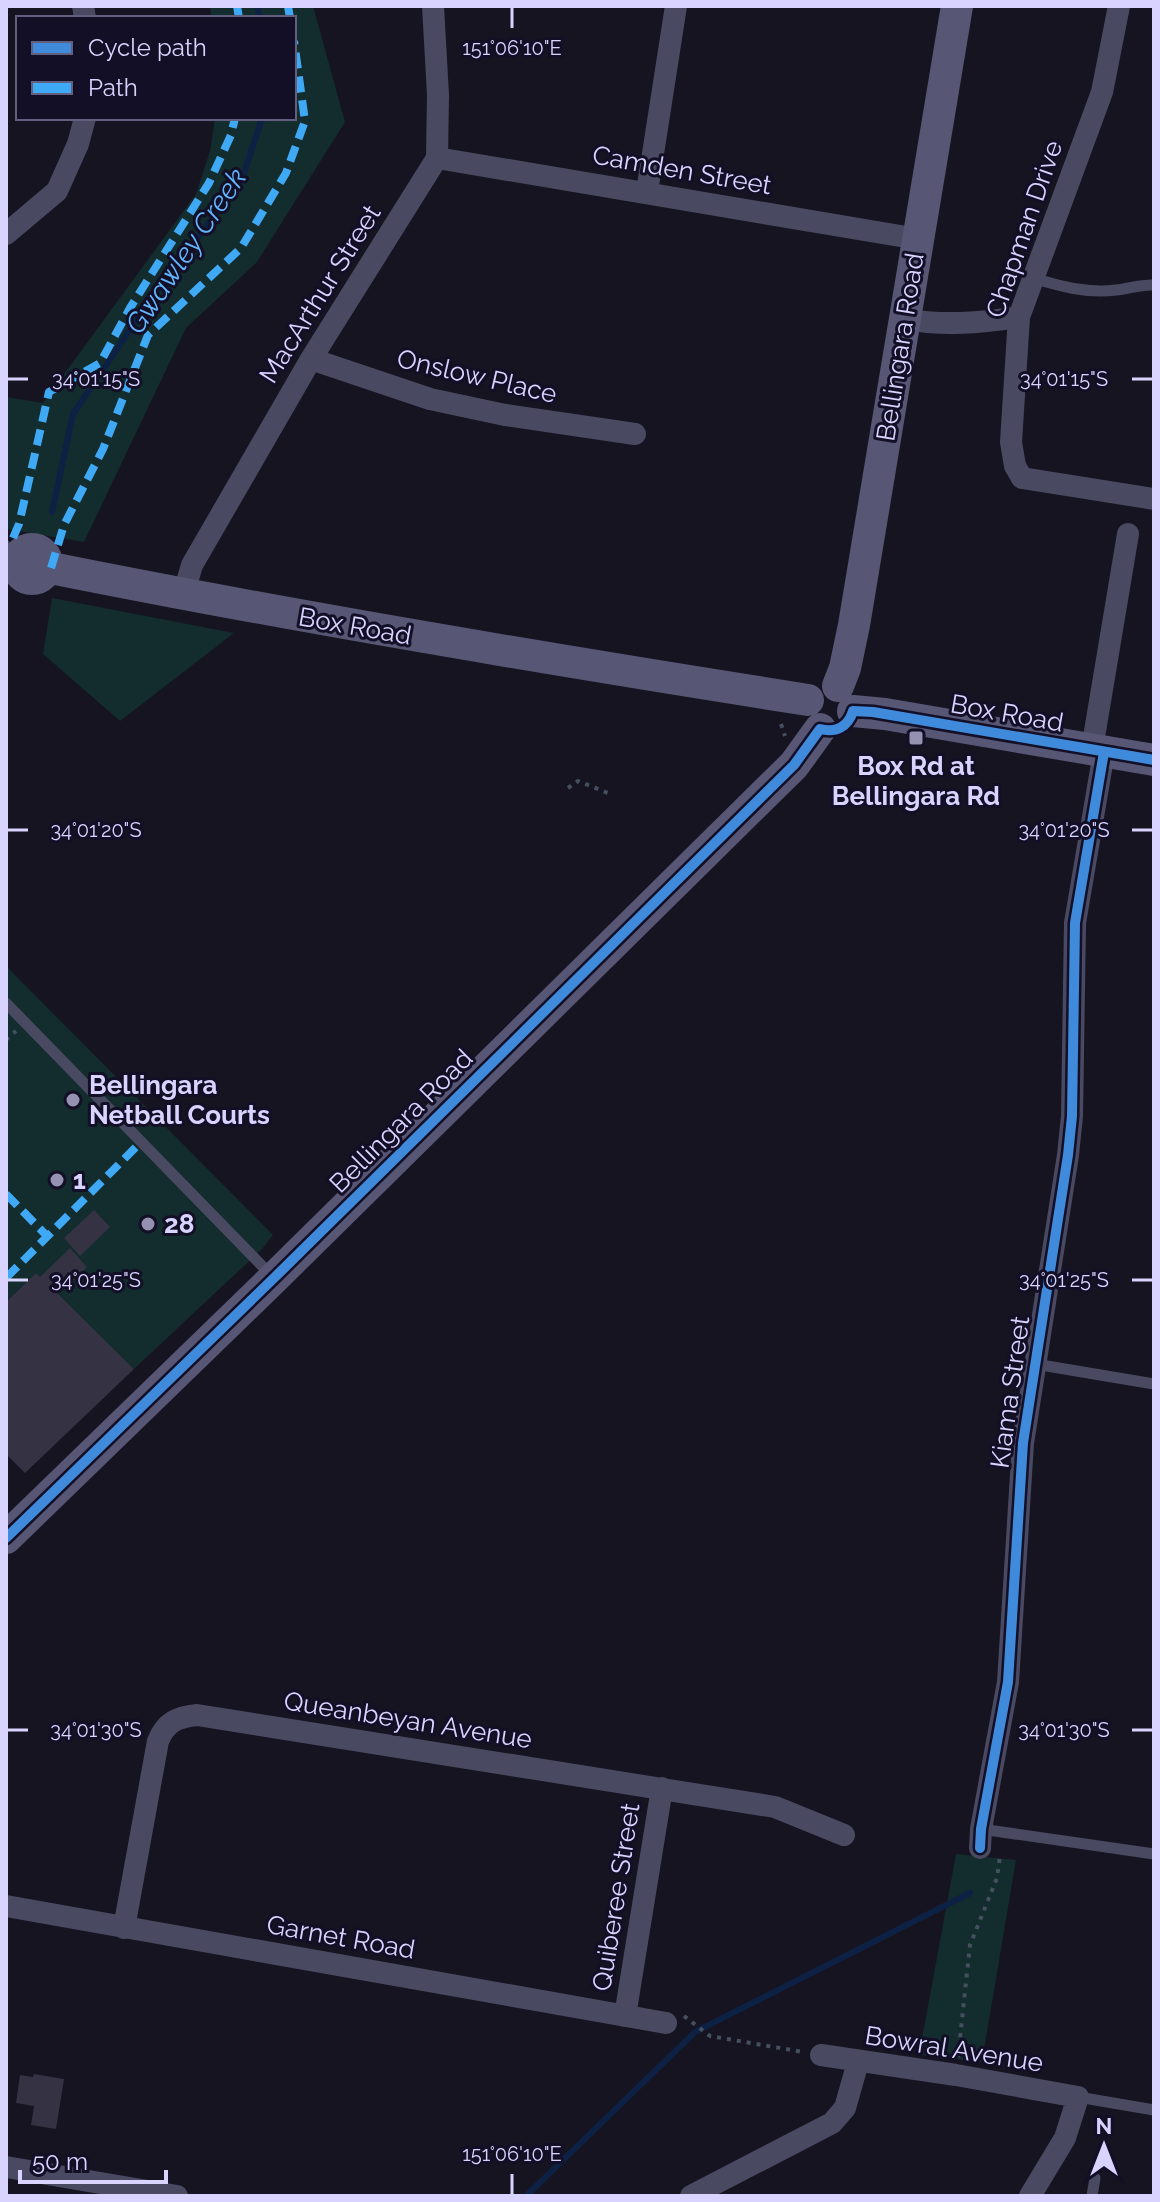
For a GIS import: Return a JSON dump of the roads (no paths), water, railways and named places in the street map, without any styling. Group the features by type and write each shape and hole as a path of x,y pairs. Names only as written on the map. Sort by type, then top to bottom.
{"street":[{"path":"433,6 438,95 437,158"},
{"path":"647,192 676,6"},
{"name":"Bellingara Road","path":"845,699 845,668 957,6"},
{"name":"Chapman Drive","path":"1119,6 1102,92 1019,317 1012,458 1022,478 1154,499"},
{"path":"6,234 57,191 78,144 84,120"},
{"name":"Camden Street","path":"437,158 918,239"},
{"name":"MacArthur Street","path":"183,596 192,565 311,359 437,158"},
{"path":"904,319 955,325 1019,317"},
{"name":"Onslow Place","path":"311,359 430,399 505,415 635,434"},
{"name":"Kiama Street","path":"981,1838 1008,1682 1019,1478 1068,1155 1073,1105 1075,923 1128,534"},
{"name":"Box Road","path":"18,554 183,596 514,654 814,715"},
{"path":"814,715 834,731 841,728 847,723 845,699"},
{"name":"Box Road","path":"845,699 885,714 1154,760"},
{"name":"Bellingara Road","path":"6,1538 794,765 814,715"},
{"name":"Queanbeyan Avenue","path":"124,1928 158,1741 168,1724 185,1716 197,1715 775,1807 844,1835"},
{"name":"Quiberee Street","path":"625,2016 662,1788"},
{"name":"Garnet Road","path":"6,1906 625,2016 674,2019"},
{"name":"Bowral Avenue","path":"821,2055 1078,2097"},
{"path":"691,2196 832,2123 845,2108 858,2062"},
{"path":"1030,2196 1065,2138 1078,2097"},
{"path":"6,2167 177,2196"}],"lane":[{"path":"1032,278 1091,290 1113,291 1154,285"},
{"path":"6,1003 274,1278"},
{"path":"1035,1364 1154,1384"},
{"path":"981,1838 1154,1854"},
{"path":"1078,2097 1154,2110"},
{"path":"1092,2196 1095,2178"}],"waterway":[{"name":"Gwawley Creek","path":"258,6 259,16"},
{"name":"Gwawley Creek","path":"52,512 73,414 148,303 242,179 261,120"},
{"path":"526,2196 695,2032 970,1893"}],"place":[{"name":"Box Rd at Bellingara Rd","path":"916,738"},
{"name":"Bellingara Netball Courts","path":"73,1100"},
{"name":"1","path":"57,1180"},
{"name":"28","path":"148,1224"}]}
